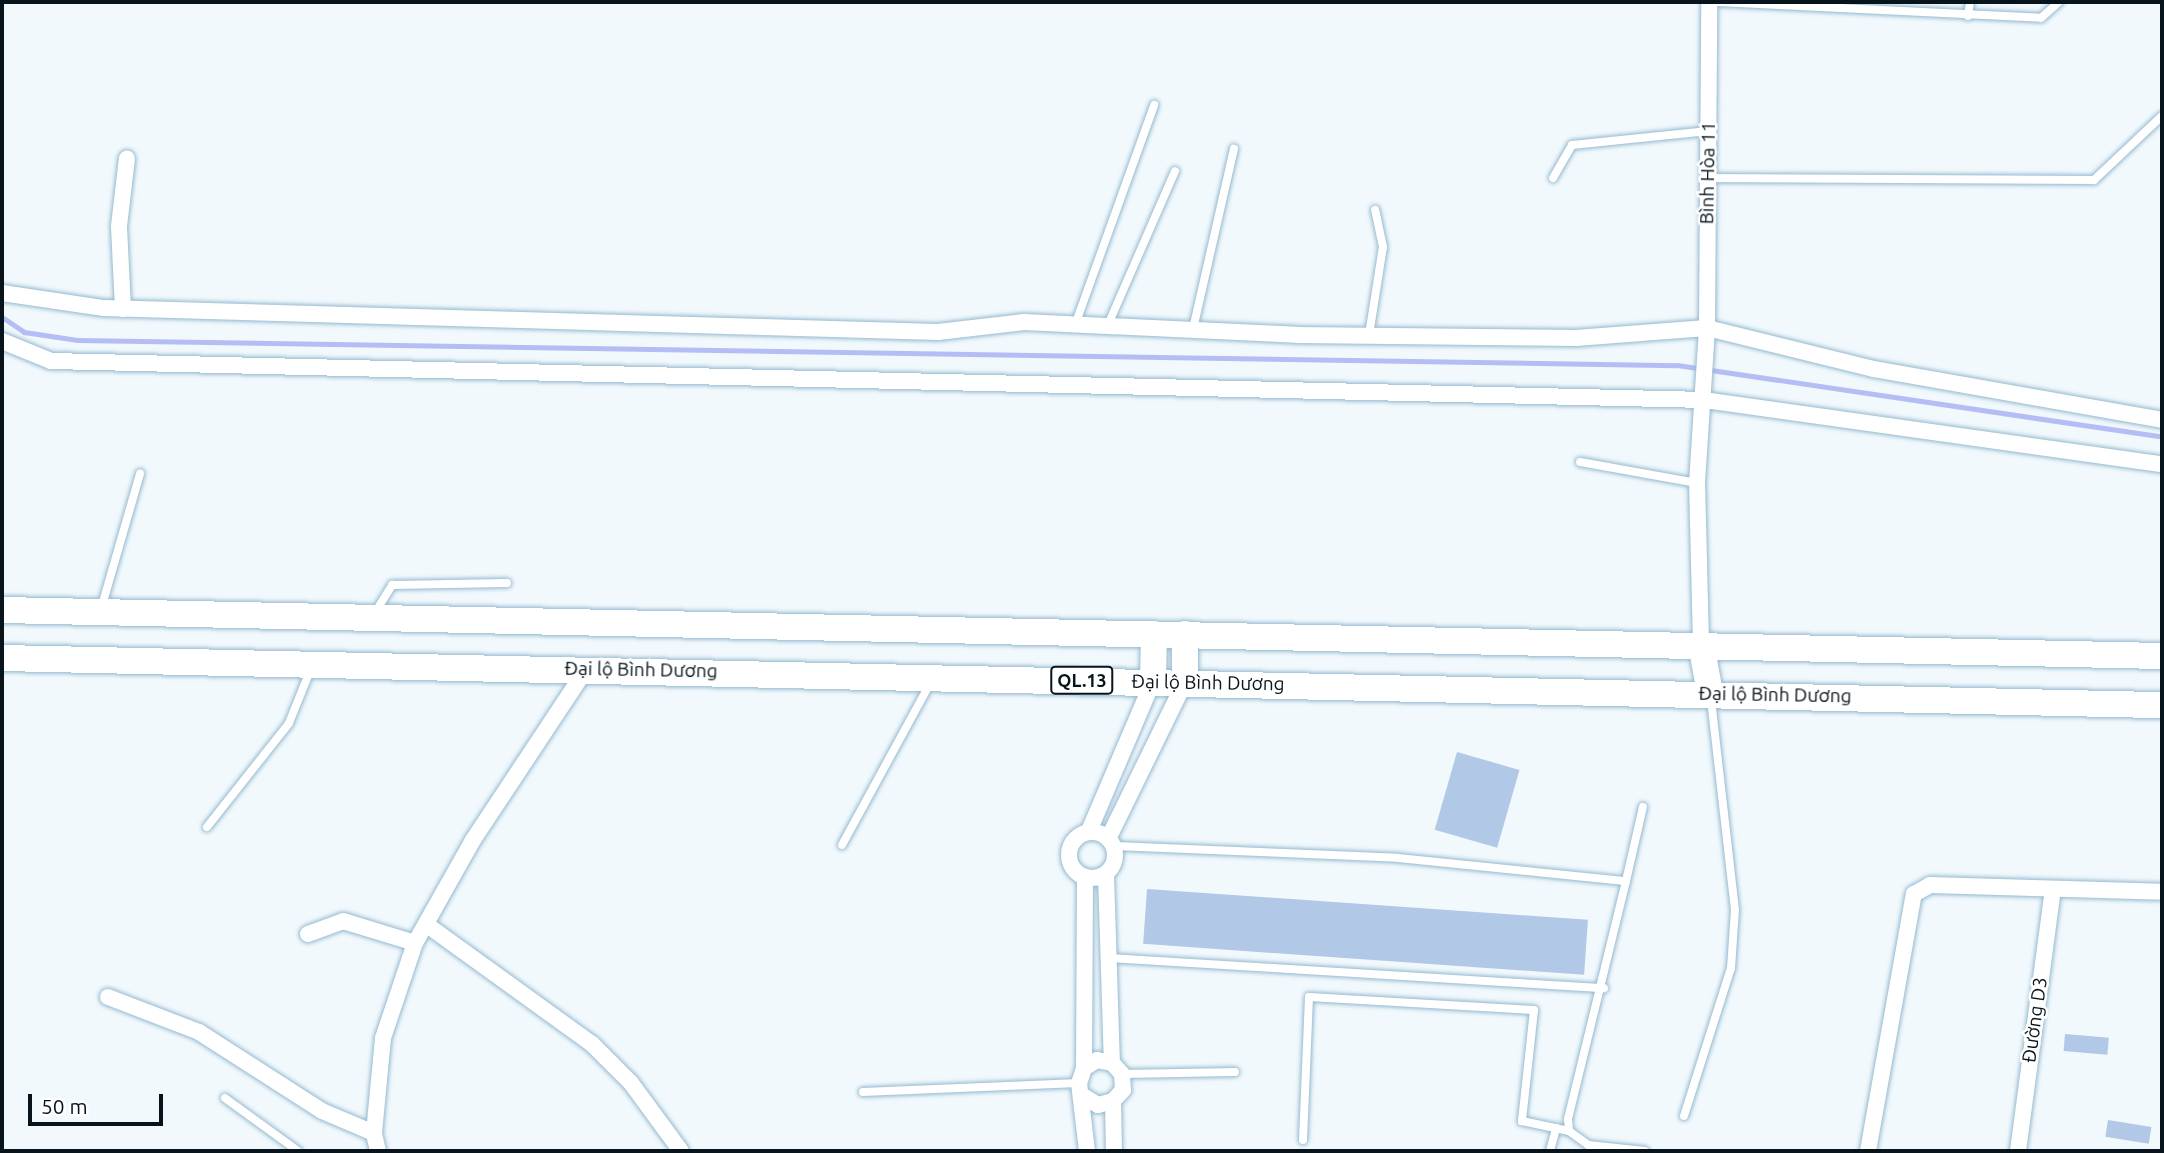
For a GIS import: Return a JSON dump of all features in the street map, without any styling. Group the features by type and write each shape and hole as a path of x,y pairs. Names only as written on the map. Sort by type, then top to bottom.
{"highway":[{"path":"2,610 1701,644 2162,656"},
{"path":"1153,681 1154,634"},
{"path":"1185,634 1185,682"},
{"path":"1701,644 1710,693"},
{"name":"Đại lộ Bình Dương","path":"2,658 587,668 2162,705"}],"street":[{"name":"Bình Hòa 11","path":"1701,644 1697,483 1706,336 1709,2"},
{"path":"123,309 119,226 127,158"},
{"path":"2,293 123,309 938,332 1024,322 1074,328 1369,335 1576,338 1706,336 2162,420"},
{"path":"2,341 51,361 1704,400 2162,464"},
{"path":"379,1151 374,1133 383,1038 415,943 473,840 587,668"},
{"path":"1087,1151 1083,1083 1085,877 1069,859 1078,836 1089,831 1153,681"},
{"path":"1083,1083 1098,1105 1113,1101 1123,1090 1117,1068 1106,875 1115,862 1112,842 1185,682"},
{"path":"1089,831 1112,842"},
{"path":"1085,877 1106,875"},
{"path":"1868,1151 1914,894 1930,885 2162,892"},
{"name":"Đường D3","path":"2018,1151 2053,889"},
{"path":"308,934 343,921 415,943"},
{"path":"426,925 592,1044 631,1083 681,1151"},
{"path":"108,997 199,1032 322,1111 374,1133"},
{"path":"1083,1083 1097,1060 1117,1068"},
{"path":"1113,1101 1114,1151"}],"lane":[{"path":"1718,2 2041,18 2059,2"},
{"path":"1968,16 1970,2"},
{"path":"1074,328 1154,105"},
{"path":"1707,178 2094,180 2162,116"},
{"path":"1553,178 1572,145 1708,131"},
{"path":"1193,329 1234,149"},
{"path":"1107,327 1175,171"},
{"path":"1369,335 1383,247 1375,210"},
{"path":"1580,462 1697,483"},
{"path":"100,612 140,474"},
{"path":"364,618 384,607 392,585 507,583"},
{"path":"207,827 289,723 313,664"},
{"path":"842,845 934,676"},
{"path":"1684,1116 1731,968 1735,909 1710,693"},
{"path":"1569,1131 1604,988 1643,807"},
{"path":"1112,842 1398,859 1626,881"},
{"path":"1109,958 1604,988"},
{"path":"1304,1140 1309,997 1534,1010 1522,1121 1569,1131 1588,1145 1645,1151"},
{"path":"1117,1068 1235,1072"},
{"path":"863,1092 1083,1083"},
{"path":"225,1098 298,1151"},
{"path":"1550,1151 1556,1128"}],"building":[{"path":"1457,752 1519,770 1497,848 1435,830"},
{"path":"1147,889 1588,920 1584,975 1143,944"},
{"path":"2065,1034 2109,1038 2107,1055 2064,1051"},
{"path":"2108,1120 2151,1127 2149,1144 2105,1137"}],"waterway":[{"path":"2,317 24,332 77,340 1677,365 2162,437"}]}
